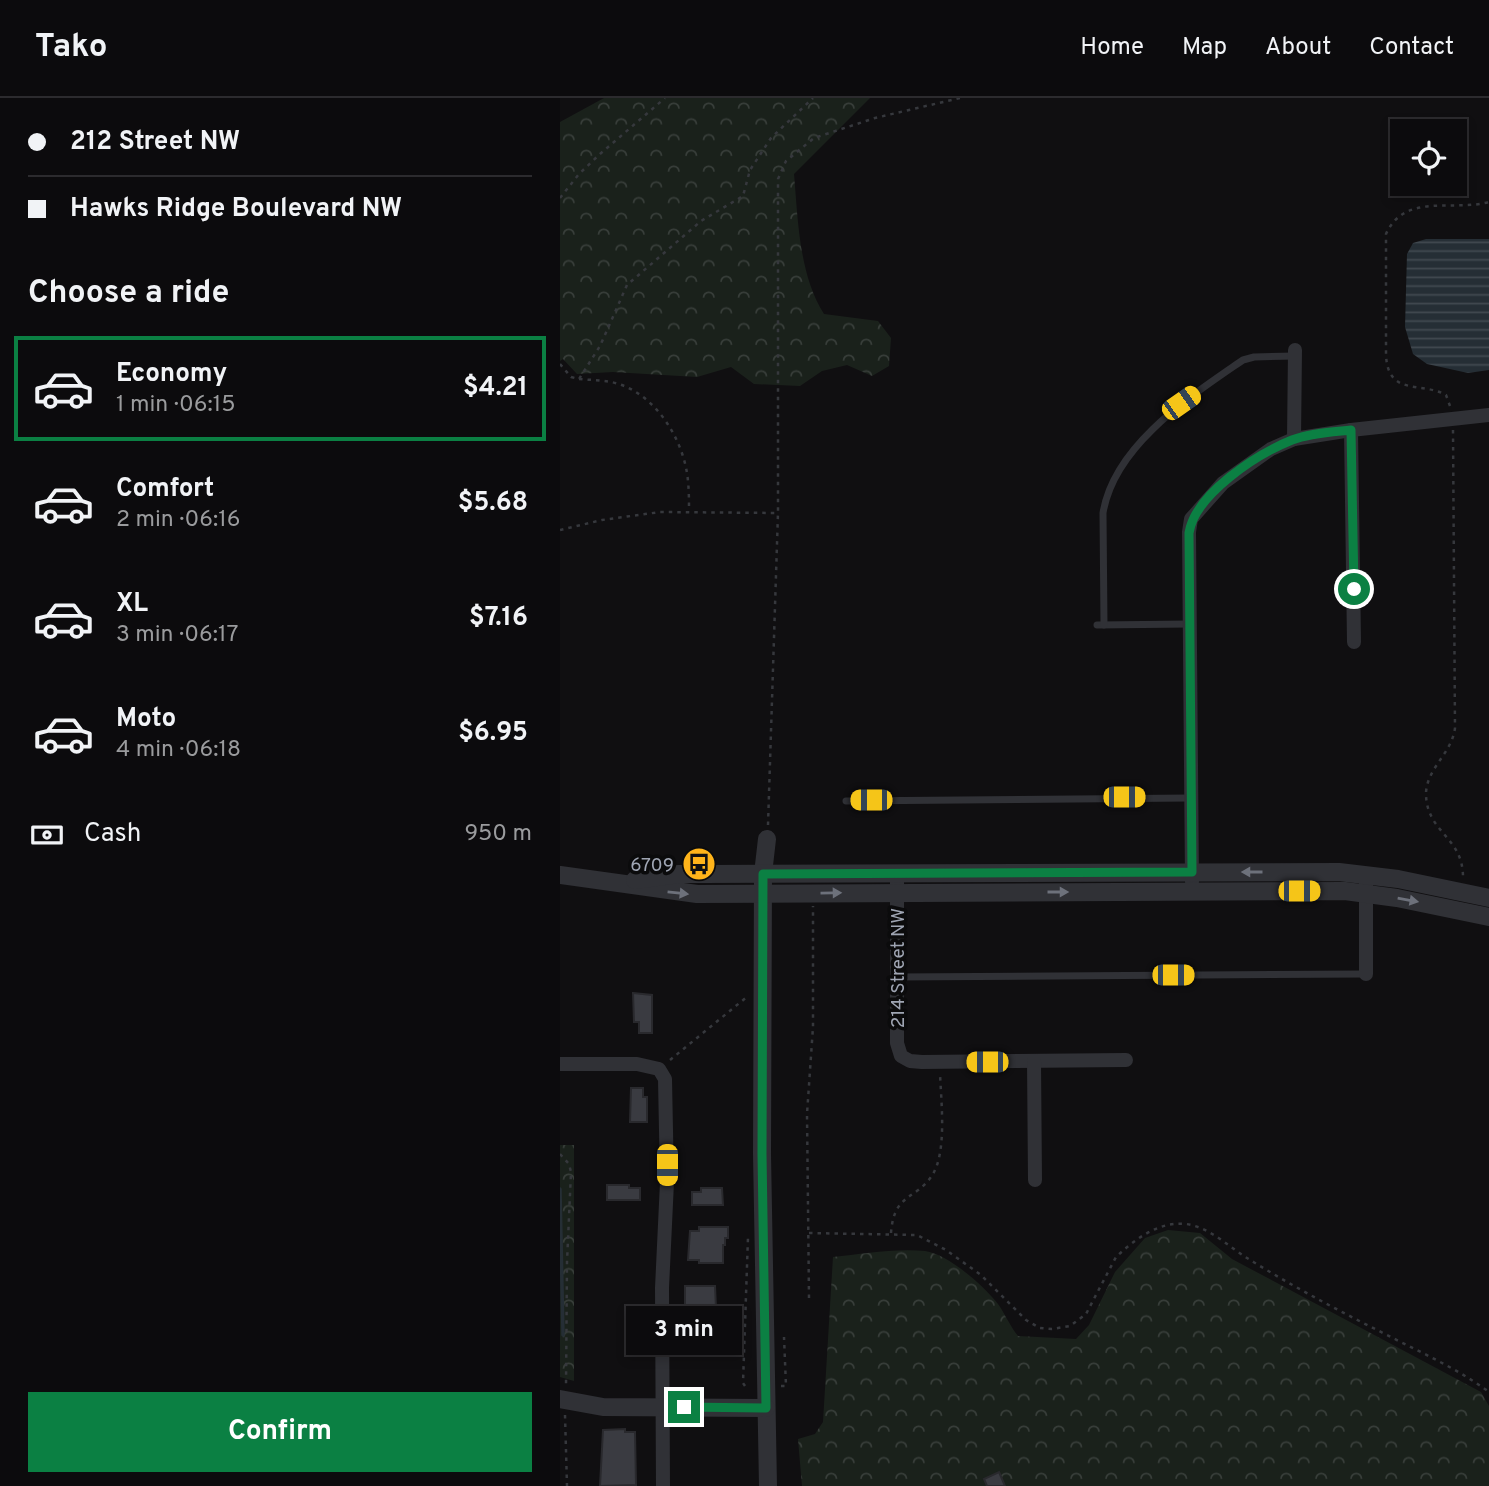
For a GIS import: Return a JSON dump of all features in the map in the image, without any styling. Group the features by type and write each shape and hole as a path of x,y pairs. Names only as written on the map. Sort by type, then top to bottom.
{"street":[{"path":"1294,439 1295,353"},
{"path":"1192,891 1189,624 1191,519 1223,483 1270,449 1294,439 1489,415"},
{"path":"1351,430 1354,642"},
{"path":"767,839 762,893 762,1154 768,1486"},
{"path":"560,875 688,894 762,893 897,883 1192,872 1366,874 1489,898"},
{"path":"611,883 679,874 763,874 897,883 1192,891 1326,891 1366,893 1489,916"},
{"path":"1366,874 1366,974"},
{"name":"214 Street NW","path":"897,883 897,1049 905,1059 915,1062 940,1062"},
{"path":"940,1062 1126,1060"},
{"path":"1034,1061 1035,1180"},
{"path":"560,1064 637,1064 659,1069 665,1079 663,1486"},
{"path":"564,1399 603,1407 766,1408"}],"lane":[{"path":"1189,624 1100,625 1105,496 1120,466 1168,414 1243,360 1295,353"},
{"path":"846,800 1191,798"},
{"path":"897,977 1366,974"}],"path":[{"path":"560,198 600,153 665,98"},
{"path":"579,379 600,346 627,285 701,221 743,196 750,170 771,138 813,98"},
{"path":"767,839 778,513 778,179 786,161 814,138 875,118 960,98"},
{"path":"1450,409 1446,395 1400,384 1390,372 1386,355 1386,234 1399,216 1410,209 1489,202"},
{"path":"560,364 572,377 613,382 641,395 662,416 679,444 687,473 689,512"},
{"path":"1452,427 1455,728 1450,746 1430,775 1426,793 1433,821 1459,853 1463,871 1462,884"},
{"path":"560,530 602,520 660,512 778,513"},
{"path":"809,1298 807,1105 813,1027 813,906"},
{"path":"659,1069 748,995"},
{"path":"891,1233 894,1212 928,1181 940,1156 940,1062"},
{"path":"560,1153 572,1172 564,1399 567,1486"},
{"path":"809,1233 917,1235 934,1242 981,1275 1026,1320 1040,1328 1059,1329 1078,1322 1086,1314 1116,1257 1123,1251 1150,1231 1164,1226 1191,1225 1216,1237 1312,1297 1464,1374 1489,1392"},
{"path":"781,1386 786,1385 784,1337"}],"green space":[{"path":"604,98 870,98 794,174 801,247 816,299 824,314 878,321 891,338 889,366 872,376 847,365 822,371 800,386 754,384 731,367 697,377 613,372 577,374 563,359 560,361 560,122"},
{"path":"560,1145 574,1145 574,1381 560,1377"},
{"path":"1168,1230 1200,1233 1232,1259 1481,1392 1489,1406 1489,1486 802,1486 798,1439 815,1434 823,1422 833,1257 902,1250 934,1253 955,1264 984,1289 998,1304 1018,1336 1076,1339 1089,1325 1115,1272 1145,1238"}],"shaded area":[{"path":"1426,239 1489,239 1489,370 1468,373 1427,364 1413,354 1405,327 1407,254 1413,243"}],"building":[{"path":"633,993 652,995 652,1033 639,1033 639,1022 634,1022"},
{"path":"631,1088 643,1088 643,1097 647,1097 647,1122 630,1122"},
{"path":"607,1185 640,1188 640,1200 607,1200"},
{"path":"701,1188 722,1188 723,1205 692,1205 692,1192 701,1192"},
{"path":"699,1227 728,1227 728,1238 725,1238 723,1245 723,1263 688,1260 690,1231 699,1231"},
{"path":"685,1286 715,1286 717,1330 722,1330 722,1340 716,1340 716,1345 695,1345 695,1340 685,1341"},
{"path":"625,1429 625,1432 635,1432 636,1485 600,1486 603,1430"},
{"path":"999,1472 1005,1486 987,1486 984,1479"}],"waterway":[{"path":"560,1189 563,1335"}],"place":[{"name":"6709","path":"699,864"}],"route":[{"path":"684,1407 766,1408 762,1154 763,874 1192,872 1191,519 1223,483 1270,449 1294,439 1351,430 1354,589"}]}
